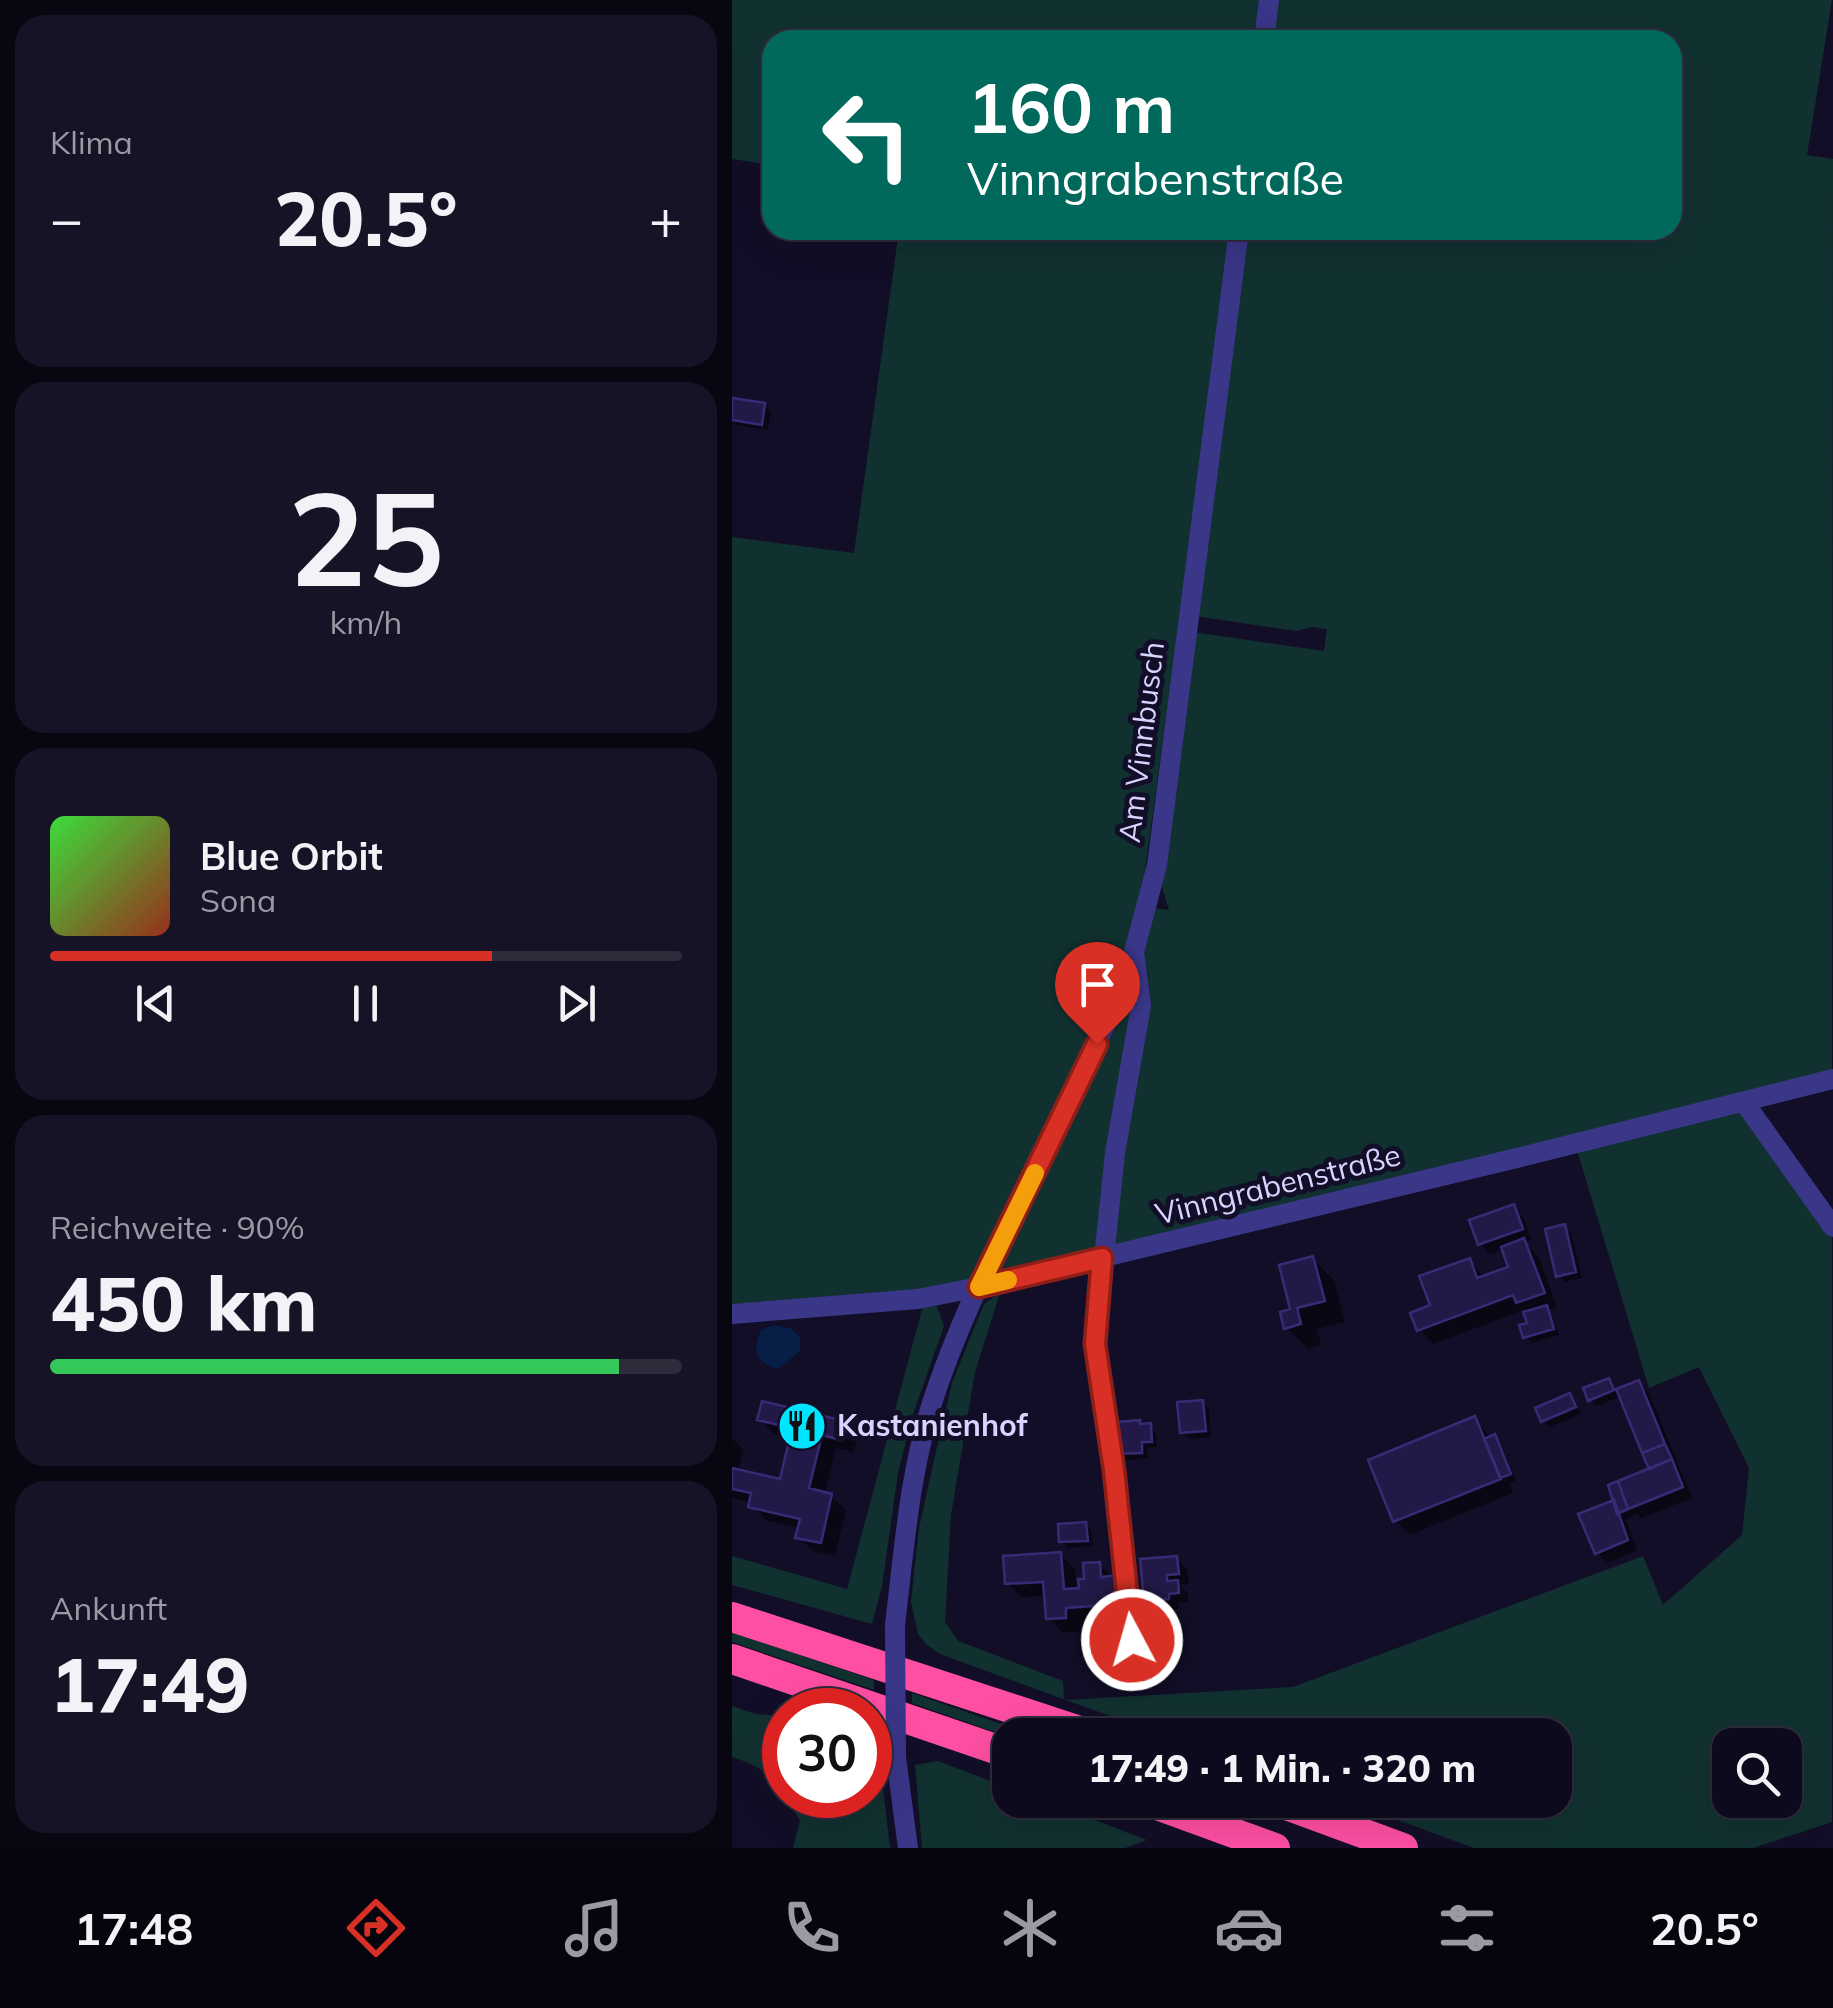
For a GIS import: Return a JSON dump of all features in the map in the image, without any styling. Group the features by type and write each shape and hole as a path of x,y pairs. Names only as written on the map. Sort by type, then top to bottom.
{"highway":[{"path":"732,1616 1041,1718"},
{"path":"732,1659 992,1748"},
{"path":"1192,1818 1275,1848"},
{"path":"1321,1818 1403,1848"}],"street":[{"path":"1265,30 1269,0"},
{"name":"Am Vinnbusch","path":"1136,1674 1114,1470 1095,1344 1114,1154 1141,1006 1134,952 1157,866 1238,240"},
{"path":"908,1848 896,1758 895,1625 908,1514 934,1397 979,1287 1110,1018 1134,952"},
{"name":"Vinngrabenstraße","path":"732,1314 918,1299 979,1287 1832,1078"},
{"path":"1744,1102 1832,1227"}],"green space":[{"path":"732,0 1832,0 1807,155 1833,159 1832,1072 1269,1214 992,1275 1096,1062 1130,978 1151,908 1169,910 1159,878 1193,632 1324,651 1327,629 1296,631 1195,616 1224,387 1212,385 1140,906 1105,1016 981,1270 961,1285 925,1291 732,1307 732,537 854,553 898,240 1682,240 1682,30 762,30 762,164 732,159"},
{"path":"1741,1111 1751,1119 1832,1238 1832,1822 1753,1848 1474,1848 1392,1818 1572,1818 1572,1718 1115,1718 1066,1700 1293,1687 1643,1556 1663,1605 1742,1535 1749,1468 1699,1367 1649,1388 1577,1150"},
{"path":"1000,1293 975,1372 951,1515 945,1622 958,1641 1063,1681 1064,1699 940,1654 918,1634 911,1602 919,1528 952,1383 984,1304"},
{"path":"924,1302 936,1304 944,1326 911,1420 898,1473 882,1586 872,1624 732,1585 732,1556 847,1589"},
{"path":"732,1632 874,1680 874,1688 868,1688 732,1642"},
{"path":"912,1693 992,1721 992,1731 912,1703"},
{"path":"732,1706 762,1714 762,1771 732,1757"},
{"path":"938,1761 992,1782 992,1818 1089,1818 1147,1840 1125,1848 922,1848 915,1765"},
{"path":"798,1818 886,1818 890,1848 793,1848"}],"water":[{"path":"773,1325 790,1328 800,1337 800,1351 778,1369 764,1363 756,1350 761,1330"}],"building":[{"path":"732,398 765,403 762,425 732,420"},
{"path":"1514,1204 1523,1229 1478,1245 1469,1220"},
{"path":"1565,1224 1576,1272 1556,1277 1545,1229"},
{"path":"1524,1238 1545,1293 1516,1303 1513,1295 1417,1331 1410,1313 1430,1305 1419,1276 1470,1258 1477,1278 1508,1267 1501,1247"},
{"path":"1313,1256 1325,1301 1297,1308 1301,1324 1284,1329 1280,1312 1290,1309 1279,1265"},
{"path":"1547,1305 1554,1329 1523,1338 1519,1325 1527,1323 1523,1312"},
{"path":"1609,1378 1614,1390 1588,1401 1583,1388"},
{"path":"1639,1380 1665,1444 1642,1453 1616,1389"},
{"path":"1570,1393 1576,1407 1541,1422 1535,1408"},
{"path":"1203,1400 1206,1431 1180,1433 1177,1402"},
{"path":"762,1401 844,1421 840,1440 822,1435 809,1488 832,1494 821,1543 795,1538 800,1519 748,1507 751,1493 732,1489 732,1468 780,1479 792,1428 757,1420"},
{"path":"1475,1416 1501,1479 1393,1522 1368,1460"},
{"path":"1140,1420 1140,1424 1151,1423 1152,1442 1142,1442 1142,1453 1118,1454 1116,1422"},
{"path":"1495,1434 1511,1474 1500,1478 1484,1439"},
{"path":"1665,1444 1672,1459 1649,1469 1642,1453"},
{"path":"1672,1459 1683,1487 1628,1509 1618,1481"},
{"path":"1618,1481 1628,1509 1617,1514 1608,1485"},
{"path":"1614,1500 1628,1540 1595,1554 1578,1514"},
{"path":"1086,1522 1088,1541 1059,1542 1058,1524"},
{"path":"1061,1552 1064,1589 1079,1588 1078,1579 1084,1579 1083,1563 1100,1562 1101,1577 1120,1575 1122,1604 1066,1608 1066,1618 1046,1619 1043,1582 1005,1584 1003,1556"},
{"path":"1177,1556 1179,1574 1167,1575 1167,1581 1178,1580 1179,1593 1169,1594 1169,1599 1144,1601 1140,1559"}],"slow traffic":[{"path":"1008,1280 979,1287 1035,1173"}],"place":[{"name":"Kastanienhof","path":"802,1426"}],"route":[{"path":"1097,1044 979,1287 1102,1258 1095,1344 1114,1470 1132,1640"}]}
